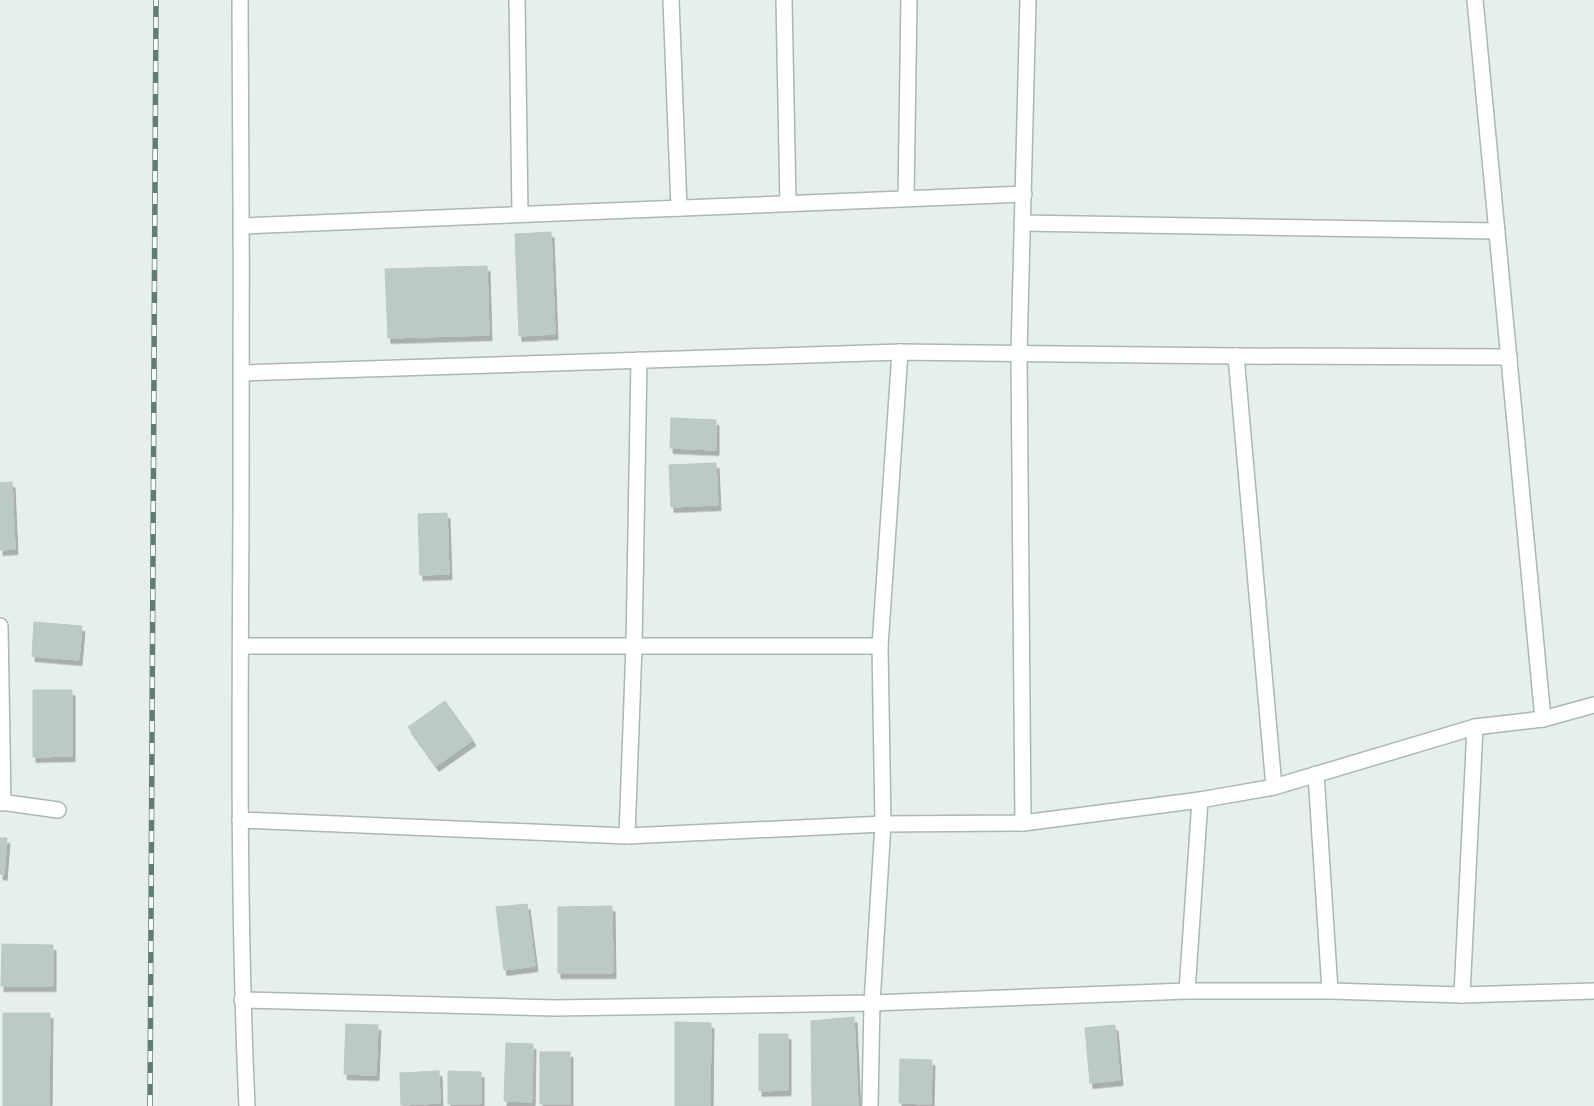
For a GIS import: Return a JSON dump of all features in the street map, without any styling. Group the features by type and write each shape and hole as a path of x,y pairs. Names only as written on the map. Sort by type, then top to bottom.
{"street":[{"path":"240,0 242,226 240,820 242,1000 247,1106"},
{"path":"517,0 520,214"},
{"path":"671,0 679,208"},
{"path":"784,0 788,203"},
{"path":"906,198 909,0"},
{"path":"1023,822 1019,354 1028,0"},
{"path":"1475,0 1543,719"},
{"path":"242,226 1024,194"},
{"path":"1022,223 1497,231"},
{"path":"242,373 900,352 1509,357"},
{"path":"870,1106 872,1003 883,824 880,646 900,352"},
{"path":"1236,356 1274,787"},
{"path":"626,836 634,646 639,360"},
{"path":"0,626 1,803 58,810"},
{"path":"241,646 880,646"},
{"path":"240,820 626,836 883,824 1023,822 1200,800 1274,787 1475,727 1543,719 1594,705"},
{"path":"1462,994 1475,727"},
{"path":"1316,774 1330,992"},
{"path":"1188,991 1200,800"},
{"path":"242,1000 555,1008 872,1003 1188,991 1462,994 1594,991"}],"building":[{"path":"551,232 555,334 519,336 515,234"},
{"path":"487,266 489,335 388,338 385,269"},
{"path":"671,418 716,420 716,450 670,448"},
{"path":"716,463 718,505 671,507 669,465"},
{"path":"12,482 15,549 0,550 0,483"},
{"path":"447,513 449,574 420,575 418,514"},
{"path":"34,622 82,626 79,660 32,656"},
{"path":"33,690 72,690 72,756 33,757"},
{"path":"445,701 473,740 436,766 408,727"},
{"path":"0,838 7,838 4,875 0,874"},
{"path":"527,904 535,966 504,970 496,907"},
{"path":"612,906 613,973 558,973 558,907"},
{"path":"2,944 53,945 53,986 1,986"},
{"path":"3,1013 50,1013 49,1106 3,1106"},
{"path":"854,1017 858,1106 812,1106 811,1021"},
{"path":"675,1022 711,1023 710,1106 675,1106"},
{"path":"346,1024 378,1025 376,1075 344,1074"},
{"path":"1115,1025 1120,1080 1090,1083 1085,1028"},
{"path":"759,1034 788,1034 788,1090 759,1091"},
{"path":"506,1043 533,1044 532,1102 504,1101"},
{"path":"540,1052 570,1052 570,1104 540,1104"},
{"path":"900,1059 932,1060 931,1104 899,1103"},
{"path":"439,1071 440,1103 401,1105 400,1073"},
{"path":"448,1071 481,1072 481,1104 448,1104"}],"railway":[{"path":"150,1106 156,0"}]}
